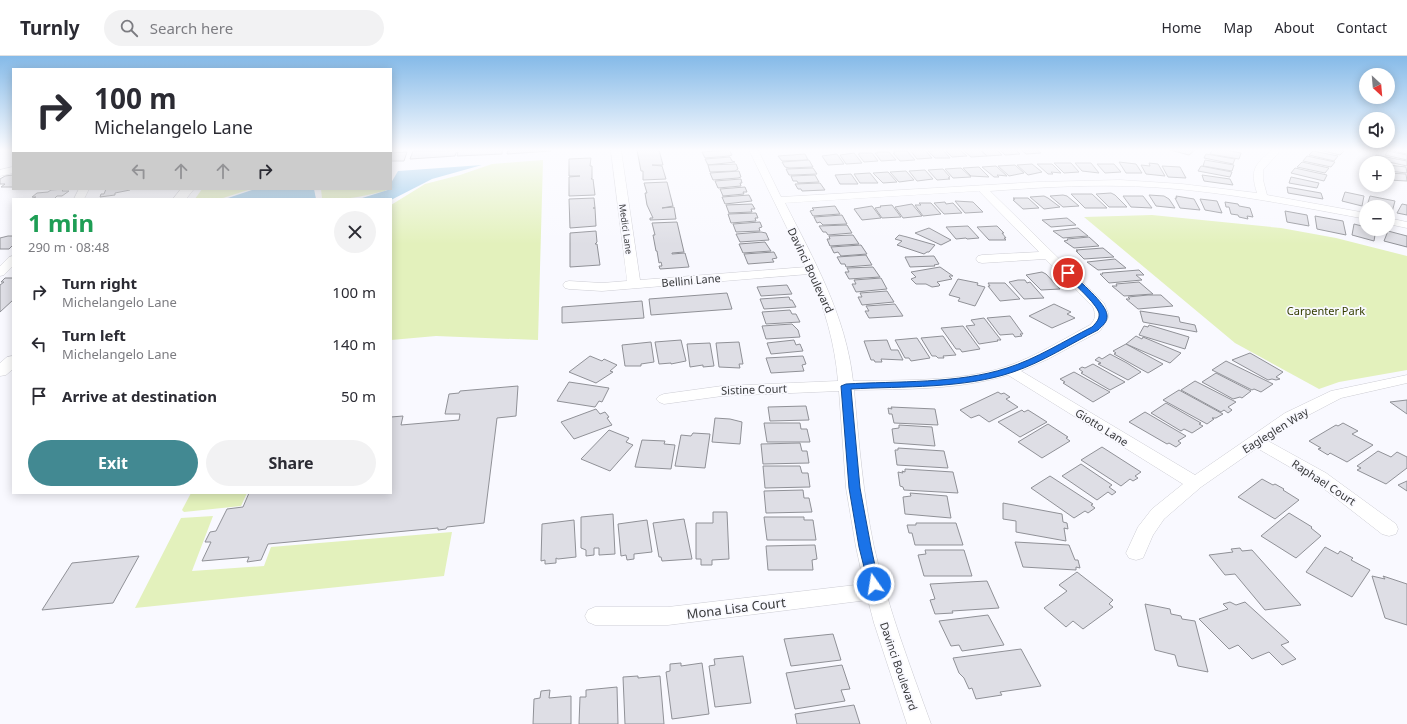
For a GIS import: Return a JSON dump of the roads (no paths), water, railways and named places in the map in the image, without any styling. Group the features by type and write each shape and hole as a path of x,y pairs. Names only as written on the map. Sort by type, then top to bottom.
{"street":[{"name":"Medici Lane","path":"620,181 634,285"},
{"name":"Davinci Boulevard","path":"769,181 813,270 824,294 834,322 842,352 854,488 865,547 876,592 896,660 919,724"},
{"path":"1258,181 1262,197"},
{"path":"778,200 1056,184 1114,183 1172,186 1262,197 1359,215"},
{"path":"981,188 1048,254"},
{"path":"180,198 187,190"},
{"path":"1395,222 1407,225"},
{"path":"982,259 1048,254"},
{"name":"Sistine Court","path":"664,399 727,389 846,386 953,381 977,378 1010,370 1030,362 1095,328 1102,322 1103,314 1099,306 1048,254"},
{"path":"0,257 12,257"},
{"path":"0,272 12,261"},
{"name":"Bellini Lane","path":"569,285 602,287 813,270"},
{"path":"0,371 12,363"},
{"name":"Giotto Lane","path":"1010,370 1195,483"},
{"name":"Eagleglen Way","path":"1136,553 1145,532 1158,514 1195,483 1291,417 1336,394 1407,379"},
{"name":"Raphael Court","path":"1256,441 1320,477 1389,529"},
{"name":"Mona Lisa Court","path":"596,616 668,616 876,592"}],"water":[{"path":"392,181 428,181 392,199 392,198 362,198 392,190"},
{"path":"252,190 314,190 316,198 228,198"}],"park label":[{"name":"Carpenter Park","path":"1326,310"}]}
